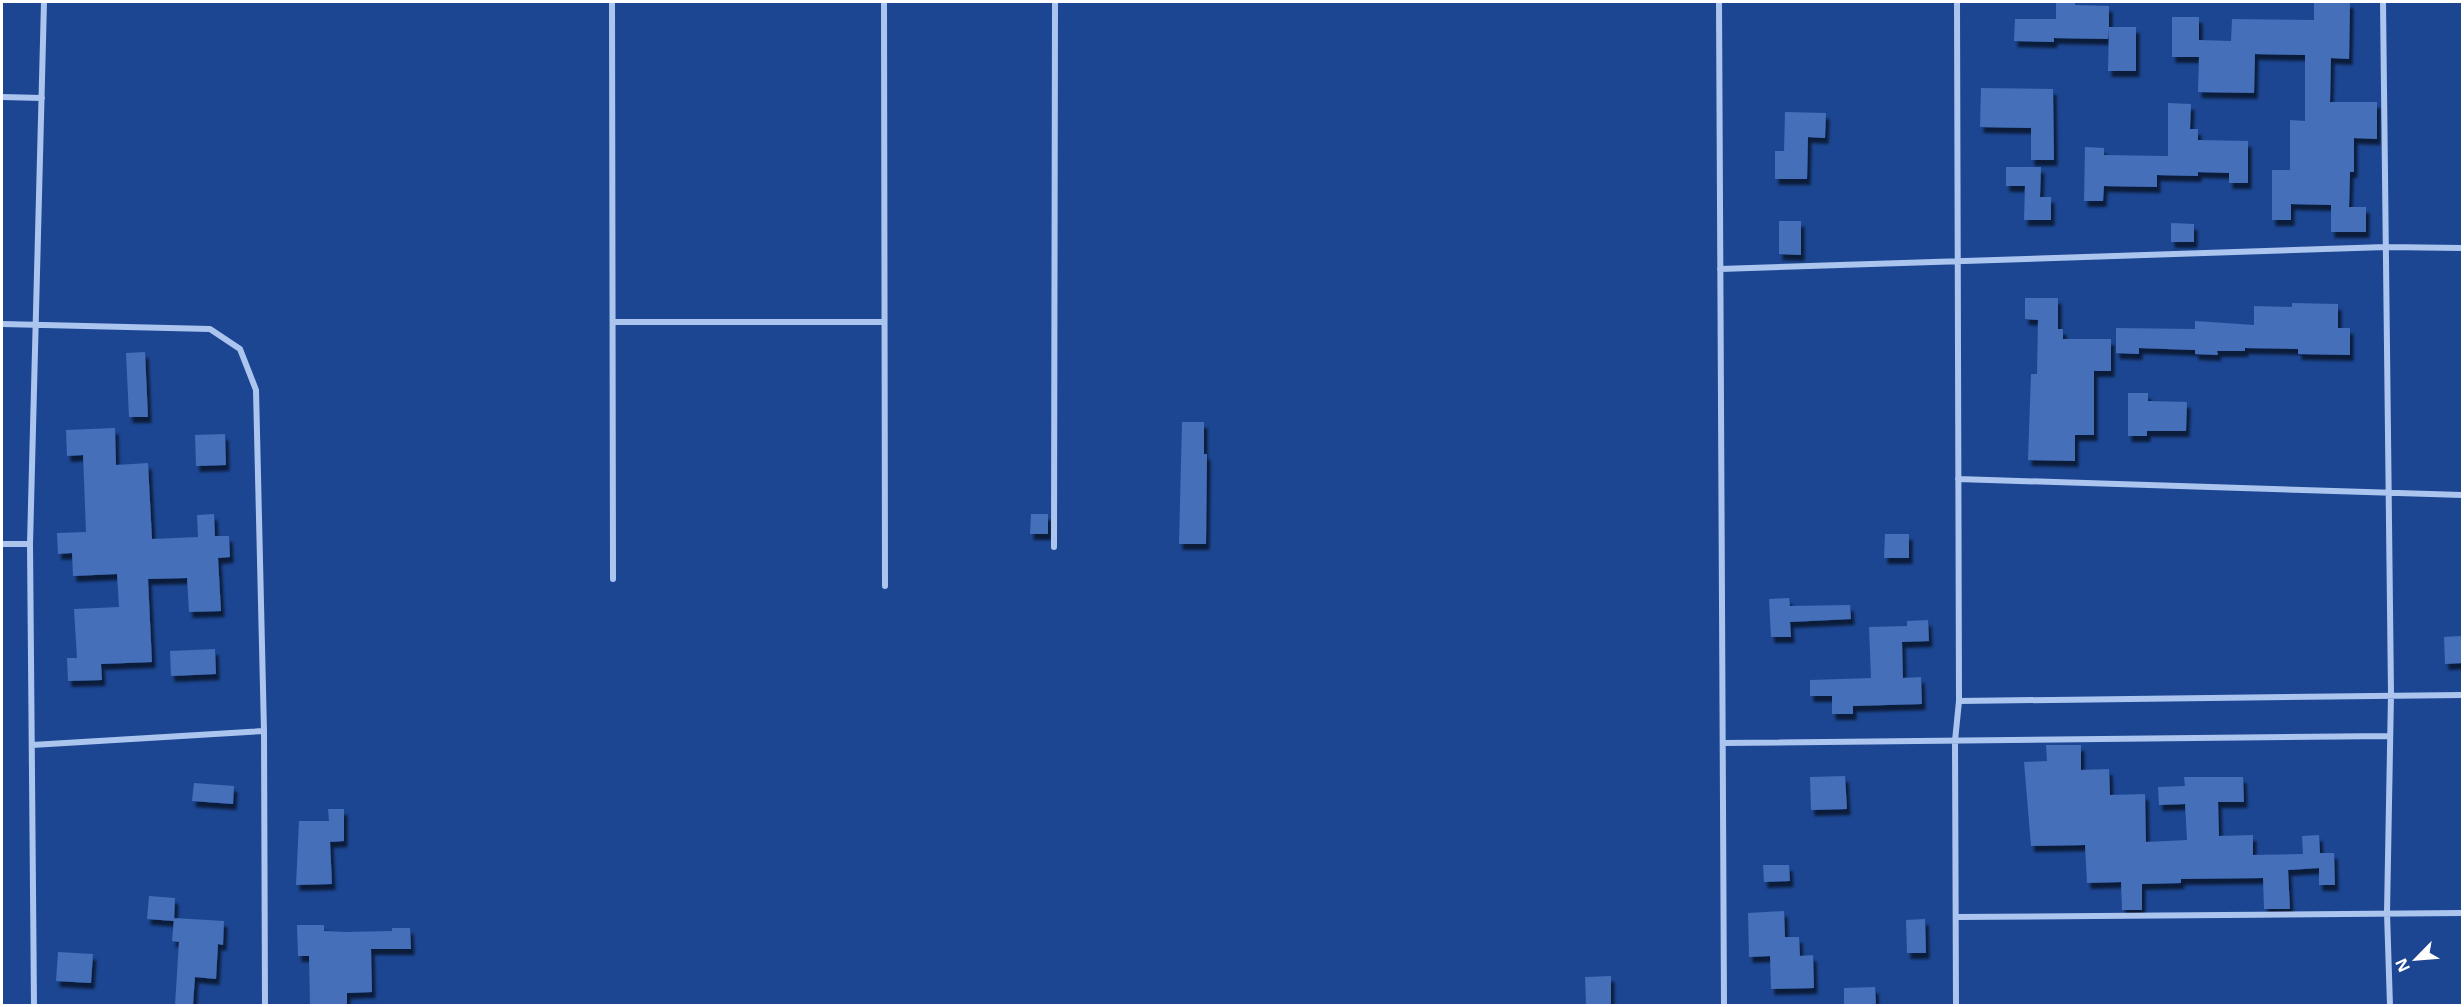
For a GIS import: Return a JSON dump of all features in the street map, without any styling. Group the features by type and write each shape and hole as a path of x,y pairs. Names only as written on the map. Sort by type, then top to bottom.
{"street":[{"path":"34,1005 30,544 44,2"},
{"path":"612,2 613,579"},
{"path":"884,2 885,586"},
{"path":"1054,547 1055,2"},
{"path":"1719,2 1724,1005"},
{"path":"1956,1005 1955,741 1959,701 1957,2"},
{"path":"2383,2 2391,694 2387,913 2390,1005"},
{"path":"2,97 42,98"},
{"path":"1720,269 2386,247 2463,248"},
{"path":"613,322 884,322"},
{"path":"2,324 210,329 240,349 256,390 264,731 265,1005"},
{"path":"1958,479 2463,495"},
{"path":"2,544 30,544"},
{"path":"1959,701 2391,694 2463,695"},
{"path":"32,745 264,731"},
{"path":"1723,743 2390,736"},
{"path":"1956,917 2463,913"}],"building":[{"path":"2056,2 2109,6 2109,27 2136,27 2136,71 2108,71 2109,28 2108,39 2054,38 2054,42 2014,41 2015,19 2056,19"},
{"path":"2314,2 2350,2 2349,59 2331,58 2330,102 2377,102 2377,139 2354,138 2354,172 2350,172 2349,207 2366,207 2366,232 2331,232 2331,205 2291,204 2291,220 2272,220 2272,170 2290,170 2290,120 2305,121 2305,55 2255,54 2254,93 2198,92 2199,57 2172,57 2172,17 2199,17 2199,40 2231,41 2232,19 2314,20"},
{"path":"1981,88 2053,89 2054,160 2031,160 2031,128 1980,127"},
{"path":"2168,103 2191,104 2190,129 2198,129 2198,140 2248,141 2248,183 2229,183 2229,173 2198,172 2198,176 2157,175 2157,187 2104,186 2103,201 2084,201 2085,147 2104,148 2104,155 2168,156"},
{"path":"1785,112 1826,113 1825,138 1808,137 1807,179 1775,179 1775,151 1784,151"},
{"path":"2006,167 2041,167 2040,197 2051,197 2051,220 2024,220 2025,186 2006,186"},
{"path":"1779,221 1801,221 1801,255 1779,254"},
{"path":"2171,223 2194,224 2194,242 2171,242"},
{"path":"2025,298 2058,298 2058,329 2063,329 2063,339 2111,339 2111,371 2094,371 2094,435 2075,435 2075,461 2028,460 2031,374 2037,374 2038,320 2025,319"},
{"path":"2292,303 2338,304 2338,328 2350,328 2350,355 2298,354 2298,349 2245,348 2245,351 2217,351 2218,355 2195,354 2195,350 2139,348 2139,354 2116,353 2116,328 2195,329 2195,321 2254,325 2254,306 2292,307"},
{"path":"145,352 148,417 129,417 126,353"},
{"path":"2128,393 2148,393 2148,401 2187,402 2186,431 2147,431 2147,436 2128,436"},
{"path":"1182,422 1204,422 1204,454 1207,454 1206,544 1179,544"},
{"path":"115,428 116,465 148,463 152,539 198,537 197,515 214,514 215,536 229,536 230,557 218,558 221,611 189,612 187,578 148,579 152,662 101,664 102,680 68,681 67,658 77,658 74,609 119,607 117,574 73,576 72,553 58,554 57,533 86,532 83,455 67,456 66,430"},
{"path":"225,434 226,465 196,466 195,435"},
{"path":"1031,514 1048,514 1048,534 1030,534"},
{"path":"1885,534 1909,534 1909,558 1884,558"},
{"path":"1789,598 1790,606 1850,605 1851,619 1790,622 1791,637 1771,637 1769,599"},
{"path":"1928,620 1929,641 1902,642 1903,678 1921,677 1922,704 1853,706 1853,714 1832,714 1832,696 1810,696 1810,680 1871,678 1869,627 1907,626 1907,621"},
{"path":"2461,636 2462,663 2445,664 2444,637"},
{"path":"215,649 216,674 171,676 170,651"},
{"path":"2046,745 2081,745 2081,770 2109,769 2110,795 2145,794 2146,842 2187,840 2185,804 2159,805 2158,787 2185,786 2184,777 2243,777 2244,802 2218,802 2219,836 2253,835 2253,855 2303,854 2302,836 2319,835 2320,853 2334,853 2335,885 2319,885 2319,868 2288,870 2290,909 2264,909 2263,878 2181,879 2181,883 2142,884 2142,910 2122,910 2121,882 2087,883 2085,845 2031,846 2024,762 2047,761"},
{"path":"1845,776 1847,809 1811,810 1810,777"},
{"path":"194,783 234,786 233,804 192,801"},
{"path":"328,809 344,809 344,841 330,842 332,884 296,885 299,821 329,821"},
{"path":"1763,865 1789,865 1790,881 1764,882"},
{"path":"149,896 175,898 174,921 147,919"},
{"path":"1784,911 1785,937 1799,937 1800,956 1813,955 1814,988 1771,989 1770,956 1749,957 1748,913"},
{"path":"174,918 224,921 223,945 218,944 216,979 195,977 193,1005 175,1005 179,942 172,941"},
{"path":"1925,919 1926,953 1907,953 1906,920"},
{"path":"297,925 324,925 324,931 345,932 392,931 392,928 410,928 411,949 371,949 372,992 347,993 347,1005 310,1005 309,956 298,956"},
{"path":"58,952 93,954 91,983 56,981"},
{"path":"1611,976 1611,1005 1586,1005 1585,977"},
{"path":"1875,987 1876,1005 1844,1005 1844,988"}]}
